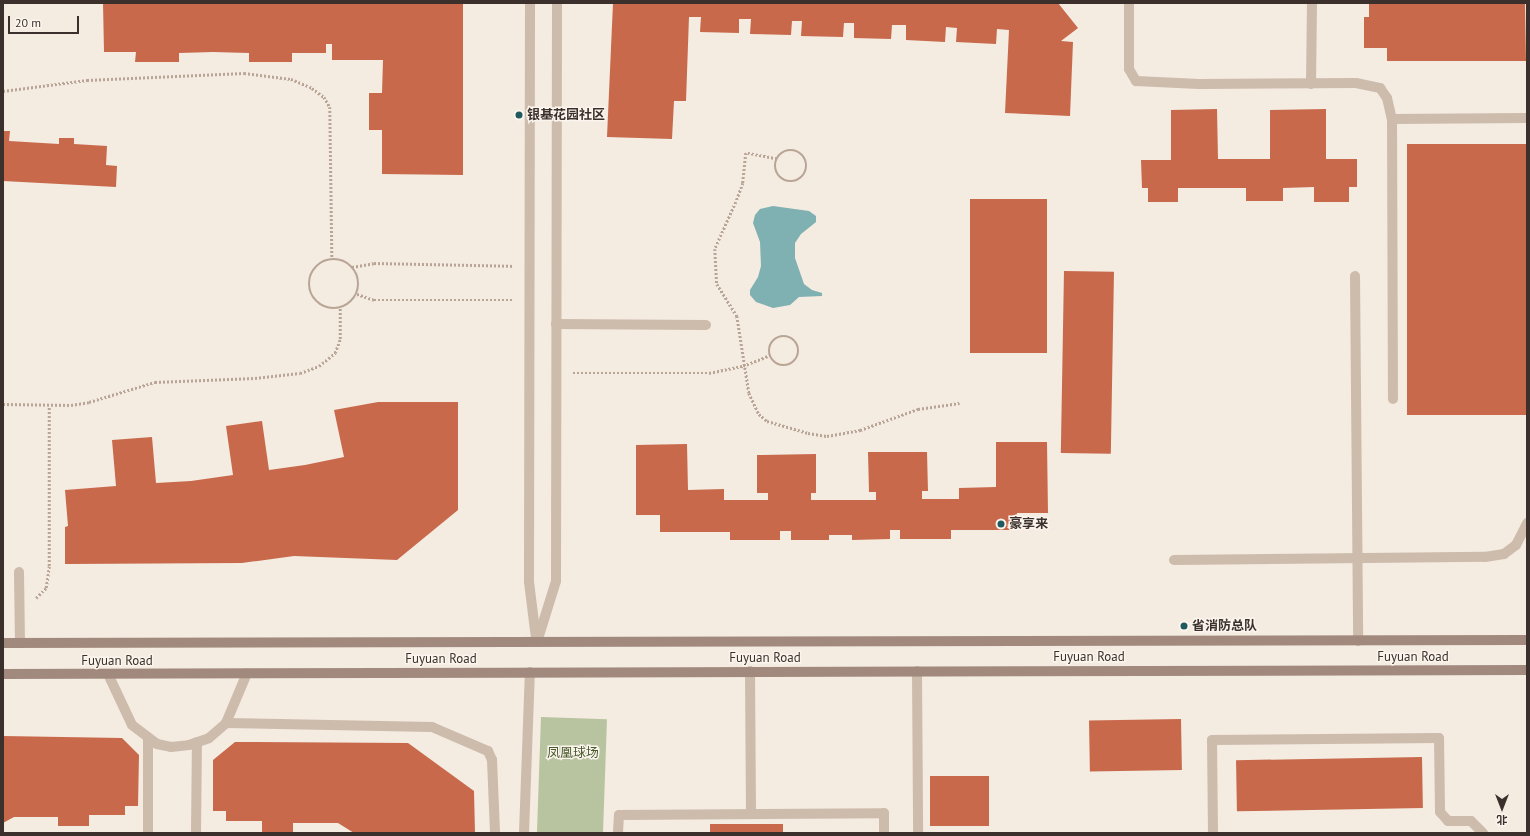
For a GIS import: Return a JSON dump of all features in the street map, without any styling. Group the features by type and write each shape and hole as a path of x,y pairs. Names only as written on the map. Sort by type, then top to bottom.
{"main road":[{"name":"Fuyuan Road","path":"3,643 1527,640"},
{"name":"Fuyuan Road","path":"3,674 1527,670"}],"street":[{"path":"530,3 529,582 537,642"},
{"path":"537,642 556,581 557,3"},
{"path":"1129,3 1129,69 1136,81 1312,84 1356,83 1380,88 1387,98 1392,119 1393,399"},
{"path":"1312,3 1312,84"},
{"path":"1392,119 1527,118"},
{"path":"1355,276 1358,641"},
{"path":"556,324 706,325"},
{"path":"1174,560 1485,557 1504,554 1516,545 1527,523"},
{"path":"19,572 20,643"},
{"path":"750,671 751,814"},
{"path":"917,671 918,833"},
{"path":"524,833 530,672"},
{"path":"108,674 132,725 148,738 171,747 209,738 226,724 248,673"},
{"path":"226,724 432,727 488,751 492,760 495,833"},
{"path":"148,738 148,833"},
{"path":"1213,833 1212,740 1431,738 1439,738 1440,812 1448,821 1471,821 1483,833"},
{"path":"196,833 197,742"},
{"path":"618,833 619,815 751,814 884,814 884,833"}],"path":[{"path":"3,91 87,80 244,73 292,79 312,88 324,97 330,107 332,259"},
{"path":"777,159 777,173 787,181 800,180 807,169 803,155 796,151 788,150 777,159 746,154 743,183 715,249 717,284 737,316 743,366 749,394 759,414 767,421 808,433 842,435 918,409 960,403"},
{"path":"332,259 343,260 352,267 358,276 357,294 353,301 340,308 330,309 313,299 309,290 309,279 313,269 322,262 332,259"},
{"path":"352,267 374,263 529,266"},
{"path":"357,294 374,300 529,300"},
{"path":"3,404 49,406 90,402 155,382 255,378 300,373 318,366 335,353 340,339 340,308"},
{"path":"782,335 790,336 800,347 797,360 786,366 774,362 770,355 770,345 775,339 782,335"},
{"path":"556,373 700,374 743,366 770,355"},
{"path":"20,607 39,596 46,588 49,566 49,406"}],"green space":[{"name":"凤凰球场","path":"541,717 607,719 603,833 537,833"}],"water":[{"path":"773,206 809,211 816,216 816,222 801,234 795,243 795,258 804,284 812,290 822,293 822,296 799,297 790,305 773,308 756,302 750,295 750,290 758,277 761,266 760,242 753,223 755,215 760,209"}],"building":[{"path":"103,3 463,3 463,175 382,174 382,130 369,130 369,93 382,93 383,60 332,60 332,44 326,44 326,53 292,53 292,62 249,62 249,53 213,52 179,53 179,62 135,62 136,52 104,52"},
{"path":"613,3 1058,3 1078,28 1061,41 1073,42 1070,116 1005,113 1009,30 997,29 996,44 956,42 957,28 946,27 945,42 906,40 906,25 892,25 891,39 854,38 854,23 844,23 843,37 801,36 802,21 792,21 791,35 750,34 751,19 739,19 739,33 700,32 701,17 689,17 686,101 674,101 672,139 607,137"},
{"path":"1369,3 1525,3 1526,61 1387,61 1387,48 1364,48 1364,17 1369,17"},
{"path":"1217,109 1218,159 1270,159 1270,110 1326,109 1326,159 1357,159 1357,187 1349,187 1349,202 1314,202 1314,187 1283,188 1283,201 1246,201 1246,188 1178,188 1178,202 1148,202 1148,188 1142,188 1141,160 1171,160 1171,110"},
{"path":"3,131 10,131 9,141 59,144 59,138 74,138 74,144 107,146 106,165 117,166 116,187 3,181"},
{"path":"1407,144 1527,144 1527,415 1407,415"},
{"path":"970,199 1047,199 1047,353 970,353"},
{"path":"1064,271 1114,272 1111,454 1061,453"},
{"path":"378,402 458,402 458,510 397,560 294,556 242,563 65,564 65,527 68,526 65,490 116,486 112,440 152,437 156,483 191,481 233,475 226,426 262,421 269,470 305,465 344,457 334,410"},
{"path":"996,442 1047,442 1048,513 1017,513 1017,530 951,530 951,539 900,539 900,530 890,530 890,539 852,540 852,535 829,535 829,540 791,540 791,531 780,531 780,540 730,540 730,532 660,532 660,515 636,515 636,445 687,444 688,490 724,489 724,500 768,500 768,493 757,493 757,455 816,454 816,493 811,493 811,500 876,500 876,492 869,492 868,452 927,452 928,491 922,491 922,499 959,499 959,488 996,487"},
{"path":"1181,719 1182,770 1090,772 1089,721"},
{"path":"3,736 122,738 139,755 138,806 125,806 125,815 89,815 89,826 58,826 58,817 14,817 3,823"},
{"path":"235,742 408,743 474,791 475,833 354,833 338,823 293,823 293,832 262,832 262,821 226,821 226,811 213,811 213,760"},
{"path":"1422,757 1423,808 1237,811 1236,760"},
{"path":"930,776 989,776 989,826 930,826"},
{"path":"710,824 783,824 783,833 710,833"}],"place":[{"name":"银基花园社区","path":"519,115"},
{"name":"豪享来","path":"1001,524"},
{"name":"省消防总队","path":"1184,626"}]}
